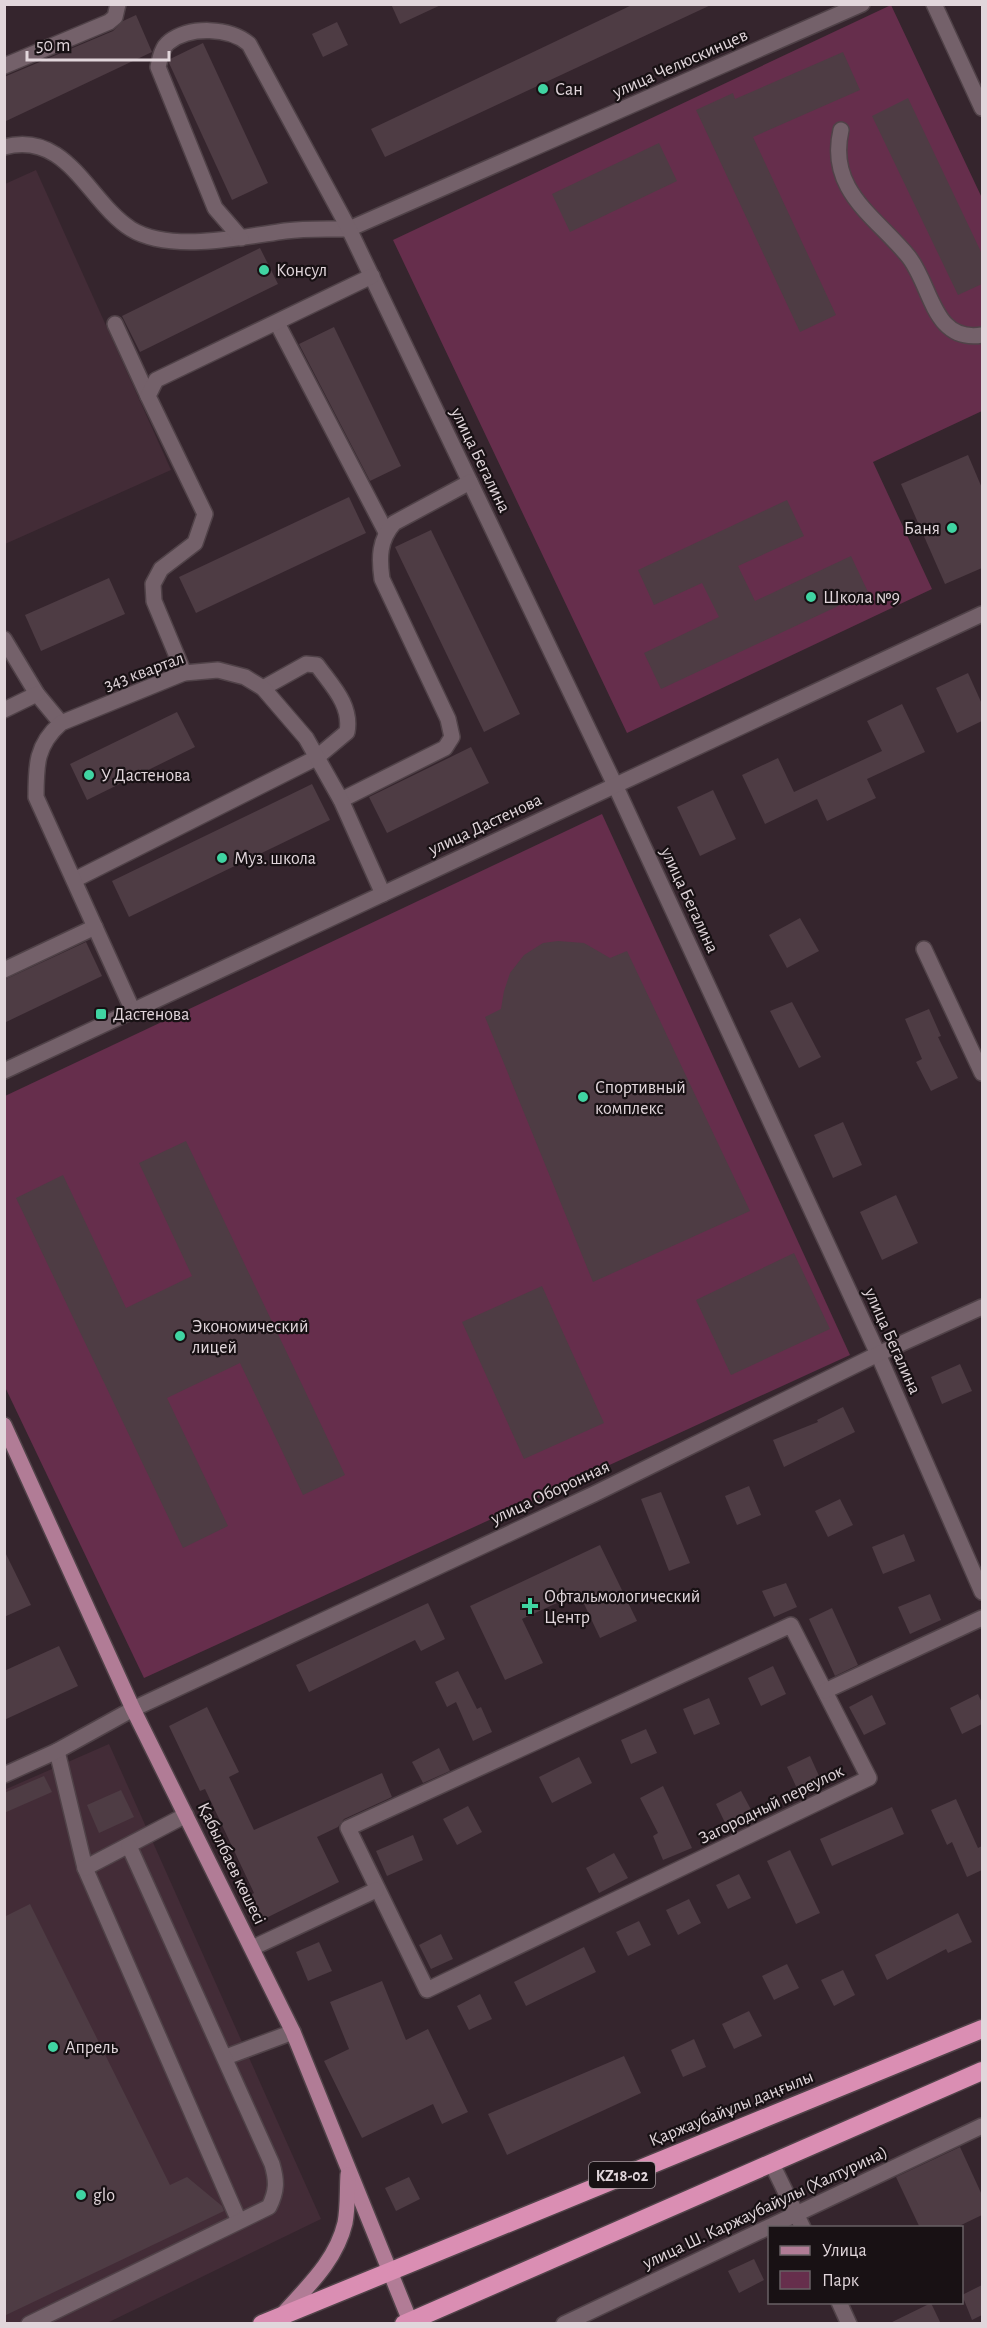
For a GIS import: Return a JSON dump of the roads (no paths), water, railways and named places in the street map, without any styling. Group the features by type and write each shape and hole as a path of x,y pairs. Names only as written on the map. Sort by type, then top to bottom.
{"highway":[{"name":"Қаржаубайұлы даңғылы","path":"262,2324 389,2270 982,2029"},
{"name":"KZ18-02","path":"408,2323 982,2071"}],"main road":[{"name":"Қабылбаев көшесі","path":"4,1425 133,1708 293,2032 389,2270 408,2323"},
{"path":"282,2315 320,2274 337,2248 345,2221 348,2169"}],"street":[{"path":"4,66 109,22 115,17 118,4"},
{"name":"улица Челюскинцев","path":"349,229 862,4"},
{"path":"934,4 982,108"},
{"name":"улица Бегалина","path":"241,238 215,208 159,67 160,55 168,42 200,31 232,34 249,44 349,229 615,785 879,1354 982,1592"},
{"path":"841,130 836,151 853,197 909,257 940,318 954,332 968,338 982,335"},
{"path":"4,147 27,143 45,148 64,160 130,228 150,238 174,240 241,238 294,230 349,229"},
{"path":"148,396 156,380 372,276"},
{"path":"277,323 386,532"},
{"path":"115,324 205,514 195,543 161,569 153,585 153,601 184,673"},
{"path":"341,800 445,748 452,737 448,719 382,579 379,556 386,532 394,524 470,482"},
{"name":"улица Дастенова","path":"4,1071 982,614"},
{"path":"4,639 37,694 61,723"},
{"path":"133,1011 74,880 316,758 347,732 350,719 347,708 317,665 306,664 263,688"},
{"name":"343 квартал","path":"74,880 36,797 36,763 47,735 61,723 184,673 218,670 245,677 263,688 306,738 341,800 383,894"},
{"path":"4,710 37,694"},
{"path":"4,970 95,927"},
{"path":"924,949 982,1073"},
{"name":"улица Оборонная","path":"4,1775 57,1751 133,1708 594,1494 879,1354 982,1307"},
{"path":"825,1691 982,1618"},
{"name":"Загородный переулок","path":"791,1625 869,1778 427,1990 376,1890 348,1828 791,1625"},
{"path":"57,1751 85,1868 239,2221"},
{"path":"85,1868 186,1815"},
{"path":"29,2324 52,2318 269,2207 277,2180 226,2057 129,1846"},
{"path":"252,1948 376,1890"},
{"path":"226,2057 293,2032"},
{"name":"улица Ш. Каржаубайулы (Халтурина)","path":"799,2221 982,2126"},
{"path":"772,2164 799,2221"},
{"name":"улица Ш. Каржаубайулы (Халтурина)","path":"564,2324 768,2235"},
{"path":"840,2304 849,2324"}],"place":[{"name":"Сан","path":"543,89"},
{"name":"Консул","path":"264,270"},
{"name":"Баня","path":"952,528"},
{"name":"Школа №9","path":"811,597"},
{"name":"У Дастенова","path":"89,775"},
{"name":"Муз. школа","path":"222,858"},
{"name":"Дастенова","path":"101,1014"},
{"name":"Спортивный комплекс","path":"583,1097"},
{"name":"Экономический лицей","path":"180,1336"},
{"name":"Офтальмологический Центр","path":"530,1606"},
{"name":"Апрель","path":"53,2047"},
{"name":"glo","path":"81,2195"}]}
